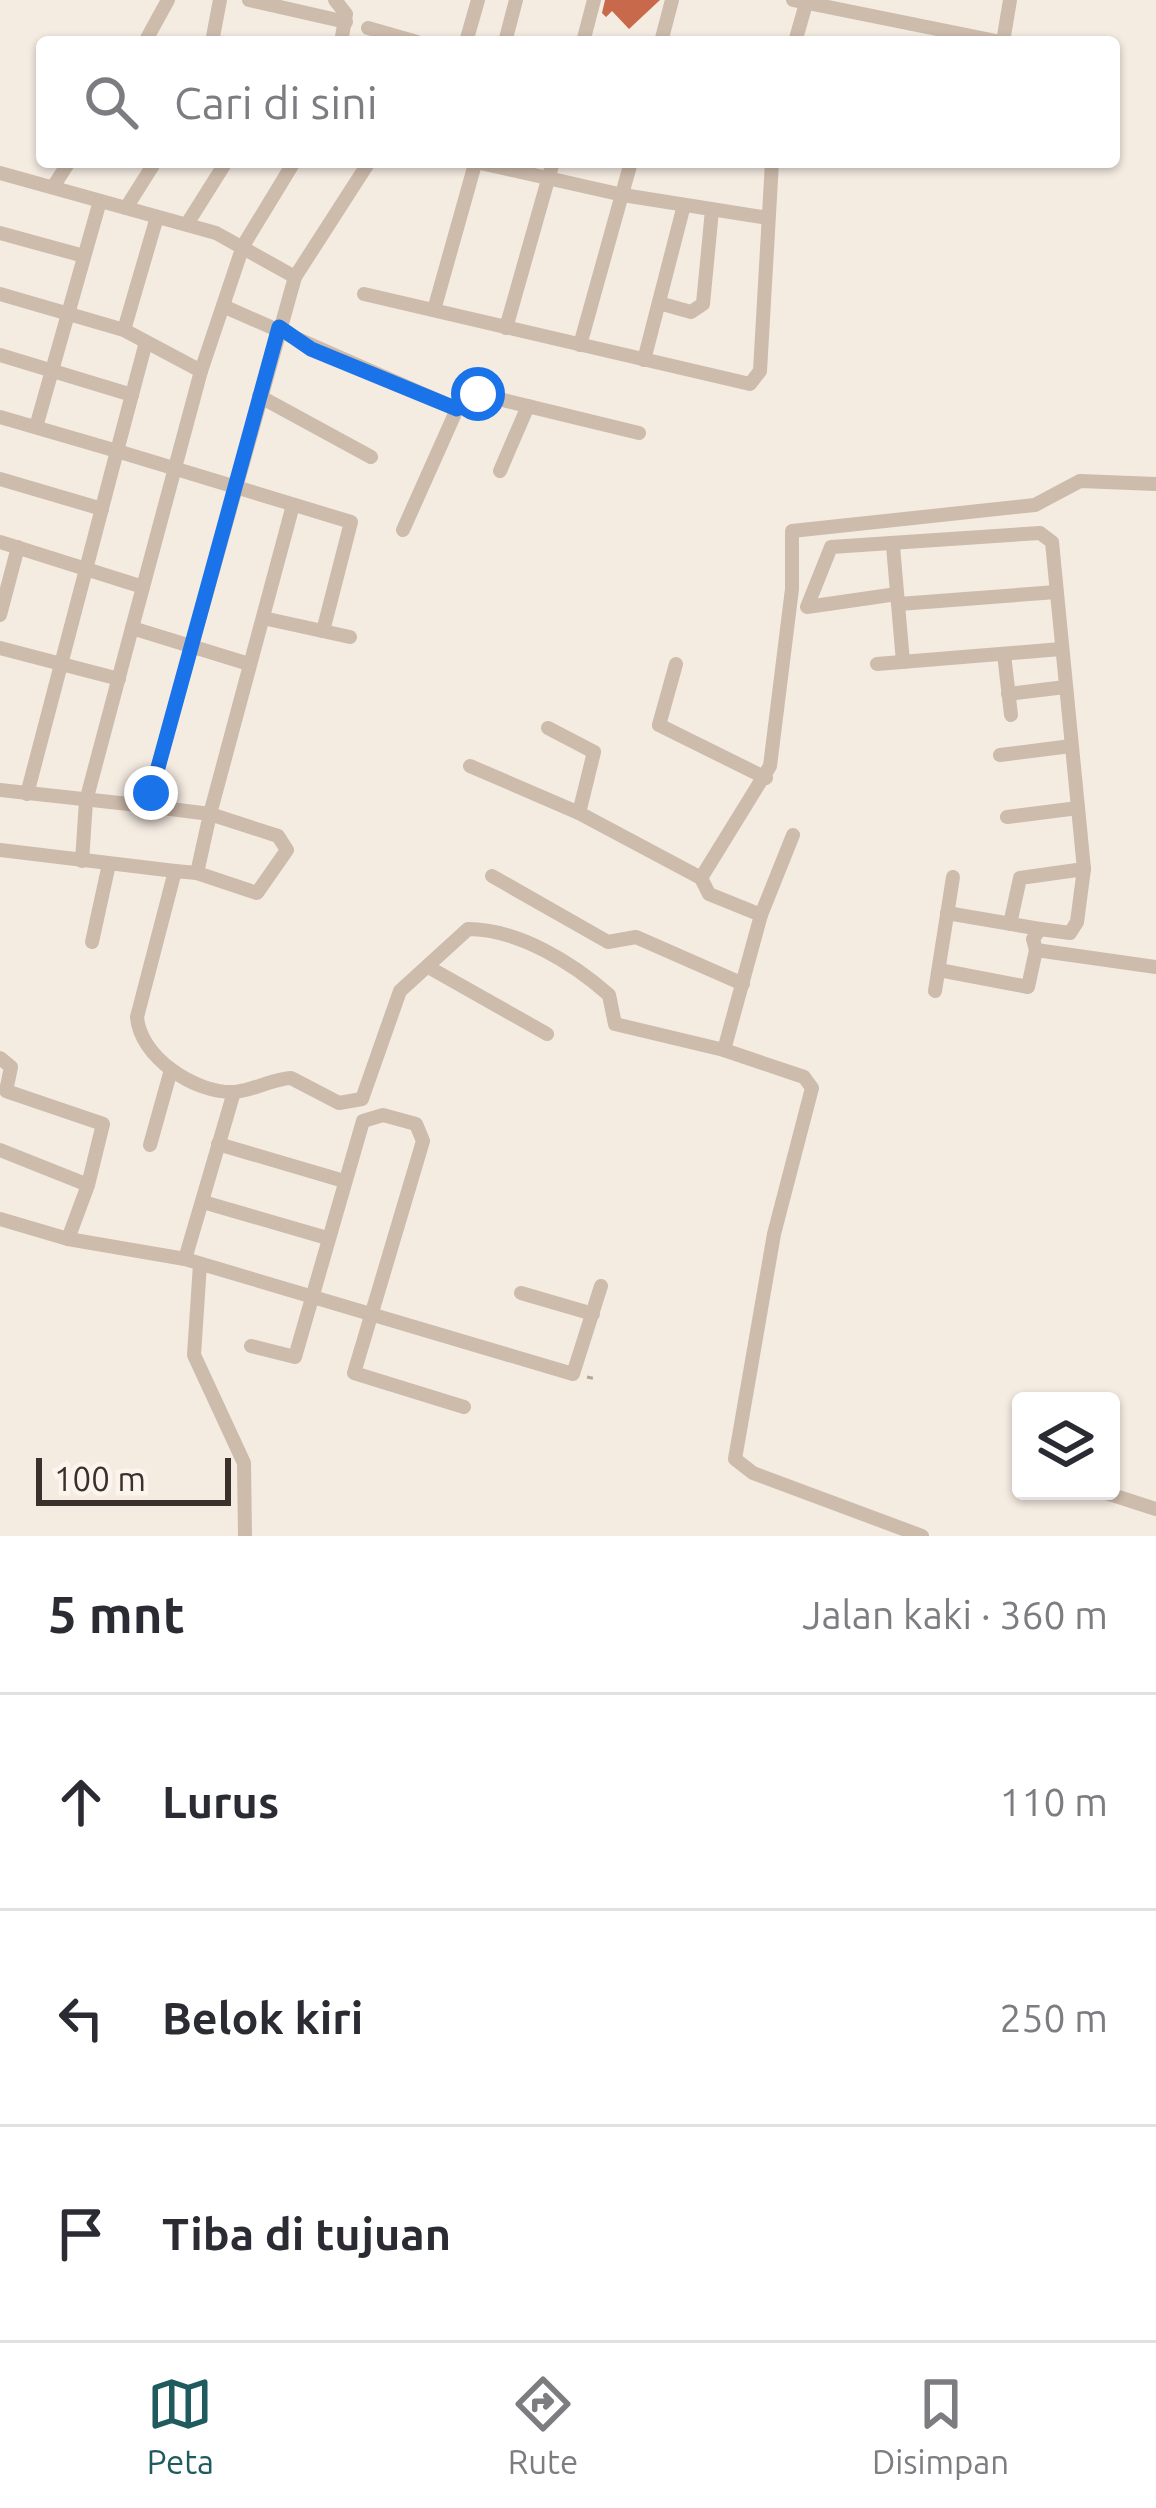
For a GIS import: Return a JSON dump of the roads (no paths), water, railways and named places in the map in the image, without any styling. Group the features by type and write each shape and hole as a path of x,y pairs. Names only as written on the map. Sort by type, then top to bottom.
{"street":[{"path":"155,36 168,0"},
{"path":"213,36 220,0"},
{"path":"248,0 346,22"},
{"path":"335,0 344,7 342,36"},
{"path":"468,36 478,0"},
{"path":"507,36 516,0"},
{"path":"585,36 594,0"},
{"path":"663,36 672,0"},
{"path":"1003,36 1010,0"},
{"path":"796,36 802,1 973,36"},
{"path":"368,28 382,36"},
{"path":"53,188 65,168"},
{"path":"125,208 151,168"},
{"path":"187,224 222,168"},
{"path":"82,861 86,801 201,371 243,246 290,168"},
{"path":"147,806 232,487 295,278 365,168"},
{"path":"434,310 475,168"},
{"path":"497,168 623,195 768,218"},
{"path":"506,328 552,168"},
{"path":"580,345 630,168"},
{"path":"364,294 741,383 758,381 772,168"},
{"path":"0,173 187,224 243,246 295,278"},
{"path":"36,427 100,201"},
{"path":"644,360 684,205"},
{"path":"659,303 692,312 704,304 712,210"},
{"path":"124,330 157,217"},
{"path":"0,233 84,256"},
{"path":"0,294 124,330 201,371"},
{"path":"223,306 279,327 311,349 457,409"},
{"path":"27,794 146,342"},
{"path":"0,355 132,395"},
{"path":"403,530 457,409 478,394 639,433"},
{"path":"259,396 371,457"},
{"path":"500,471 528,406"},
{"path":"0,417 351,522 323,631"},
{"path":"0,479 102,509"},
{"path":"701,878 766,778 792,589 792,531 1035,505 1080,481 1156,484"},
{"path":"196,873 293,505"},
{"path":"947,913 1070,933 1077,922 1084,869 1052,542 1040,533 831,547 807,607 1056,592"},
{"path":"0,542 143,587"},
{"path":"893,546 903,662"},
{"path":"0,615 17,547"},
{"path":"263,618 350,637"},
{"path":"132,628 249,664"},
{"path":"0,648 119,679"},
{"path":"877,664 1061,649"},
{"path":"1004,654 1011,715"},
{"path":"676,664 659,724 766,778"},
{"path":"1008,694 1065,687"},
{"path":"548,728 594,752 579,813"},
{"path":"1000,755 1071,746"},
{"path":"470,766 579,813 701,878 710,894 760,915"},
{"path":"0,790 210,814 283,838 287,850 257,893 196,873 0,850"},
{"path":"1007,817 1078,808"},
{"path":"724,1051 760,915 793,836"},
{"path":"92,942 109,864"},
{"path":"1010,924 1020,878 1084,869"},
{"path":"175,871 136,1017 138,1035 170,1070 233,1092 291,1078 338,1102 362,1099 400,991 430,968 461,932 502,934 553,956 607,992 615,1024 804,1077 812,1088 774,1234 734,1459 752,1473 922,1536"},
{"path":"492,876 608,942 636,938 743,984"},
{"path":"935,991 953,877"},
{"path":"939,970 1028,988 1036,950 1033,939 1040,929"},
{"path":"1036,950 1156,967"},
{"path":"430,968 547,1034"},
{"path":"0,1058 11,1067 3,1099 104,1124 68,1239"},
{"path":"150,1145 170,1070"},
{"path":"233,1092 192,1262 194,1355 244,1463 245,1536"},
{"path":"251,1346 295,1357 357,1132 372,1115 416,1124 423,1132 353,1373 464,1407"},
{"path":"218,1144 344,1181"},
{"path":"0,1150 88,1185"},
{"path":"203,1202 327,1238"},
{"path":"0,1220 68,1239 192,1262 573,1374 601,1286"},
{"path":"521,1293 593,1314"},
{"path":"1120,1497 1156,1509"}]}
